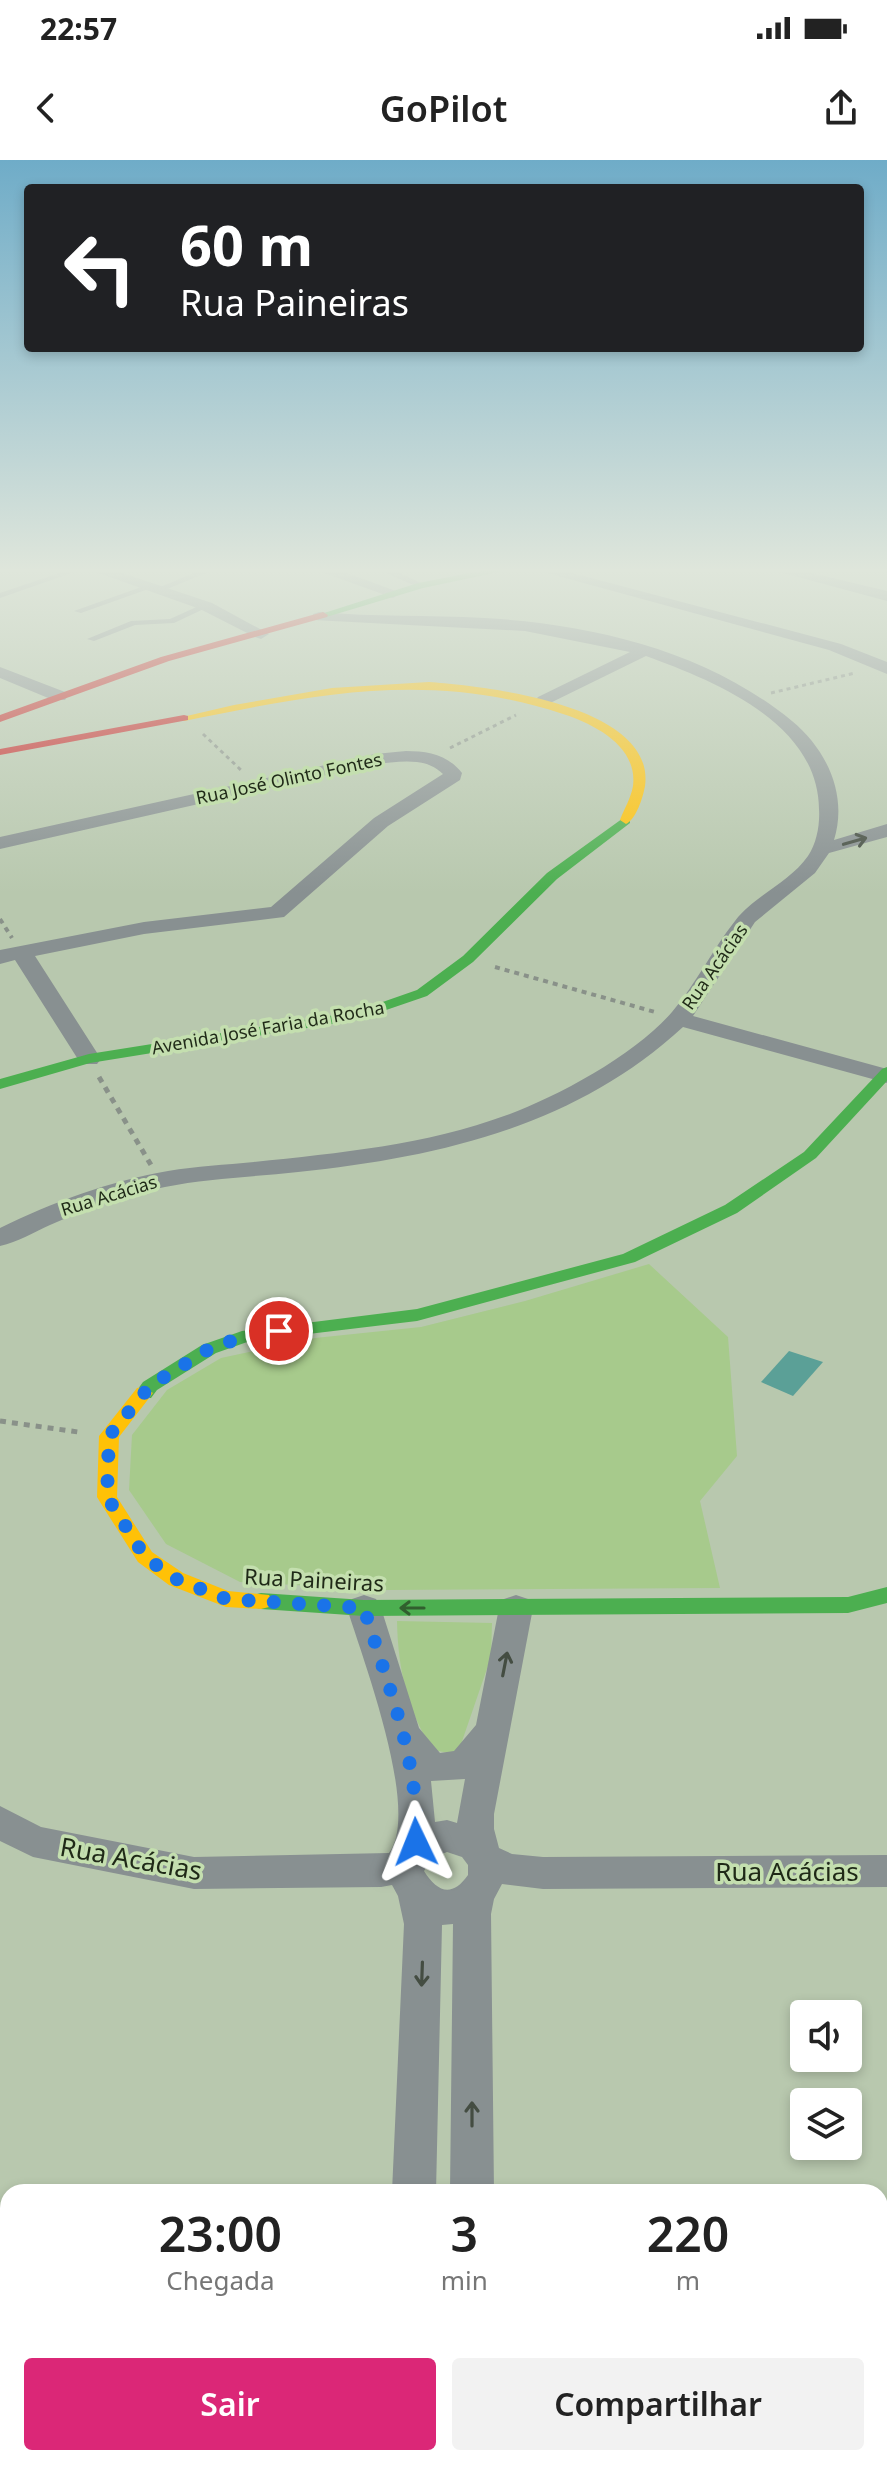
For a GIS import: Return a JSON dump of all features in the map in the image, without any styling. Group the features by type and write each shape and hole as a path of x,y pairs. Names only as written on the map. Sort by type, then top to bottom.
{"street":[{"path":"14,678 59,696"},
{"path":"0,719 110,678"},
{"path":"544,701 591,678"},
{"path":"711,678 750,697 786,724 815,757 826,779 830,805 822,849 859,841 887,830"},
{"name":"Avenida José Faria da Rocha","path":"0,752 299,695 371,685 446,684 544,701 599,723 618,737 634,758 639,786 625,822 527,898 468,959 422,993 357,1016 89,1059 0,1084"},
{"name":"Avenida José Faria da Rocha","path":"0,759 64,742"},
{"name":"Rua José Olinto Fontes","path":"0,843 375,759 402,756 431,758"},
{"path":"89,1059 10,954 144,928 277,913 381,822 451,780 453,773 448,766 431,758"},
{"name":"Rua Acácias","path":"0,1238 64,1208 159,1180 363,1158 442,1145 515,1120 609,1076 679,1019 749,918 792,883 822,849"},
{"path":"109,1436 150,1386 209,1349 248,1335 431,1311 629,1258 691,1230 731,1209 810,1155 886,1074 679,1019"},
{"name":"Rua Paineiras","path":"109,1436 107,1497 145,1557 176,1579 226,1599 364,1608 516,1608 848,1605 887,1595"},
{"path":"364,1608 404,1733 417,1813 414,1873 423,1916 414,2184"},
{"path":"472,2184 472,1914 480,1874 476,1814 516,1608"},
{"path":"404,1733 428,1766 440,1768 465,1764 492,1728"},
{"name":"Rua Acácias","path":"0,1822 33,1841 194,1873 363,1872 395,1879 414,1873"},
{"path":"447,1836 468,1841 480,1874 449,1908 433,1906 414,1873 425,1841 447,1836"},
{"name":"Rua Acácias","path":"480,1874 509,1879 543,1873 887,1871"}],"path":[{"path":"750,697 828,678"},
{"path":"431,758 544,701"},
{"path":"187,718 257,785"},
{"path":"468,959 679,1019"},
{"path":"89,1059 159,1180"},
{"path":"0,1421 109,1436"}],"green space":[{"path":"649,1264 728,1337 737,1456 700,1501 720,1588 385,1590 240,1582 166,1544 129,1490 132,1435 167,1390 221,1358 315,1338 421,1327 525,1301"},
{"path":"397,1621 492,1623 491,1657 459,1750 449,1753 433,1750 424,1735 410,1704 402,1672"}],"water":[{"path":"789,1351 823,1362 793,1396 761,1382"}],"traffic: fast":[{"path":"0,1084 89,1059 357,1016 422,993 468,959 552,876 626,820"},
{"path":"144,1393 150,1386 209,1349 248,1335 417,1315 629,1258 731,1209 810,1155 887,1072"},
{"path":"261,1601 364,1608 848,1605 887,1595"}],"traffic: slow":[{"path":"184,718 283,699 380,686 477,688 526,698 598,725 629,749 639,772 639,785 626,820"},
{"path":"144,1393 109,1436 107,1497 145,1557 176,1579 226,1599 261,1601"}],"traffic: jam":[{"path":"0,719 114,678"},
{"path":"0,752 184,718"}],"route":[{"path":"279,1331 248,1335 209,1349 150,1386 109,1436 107,1497 145,1557 176,1579 226,1599 364,1608 404,1733 417,1813 416,1842"}]}
